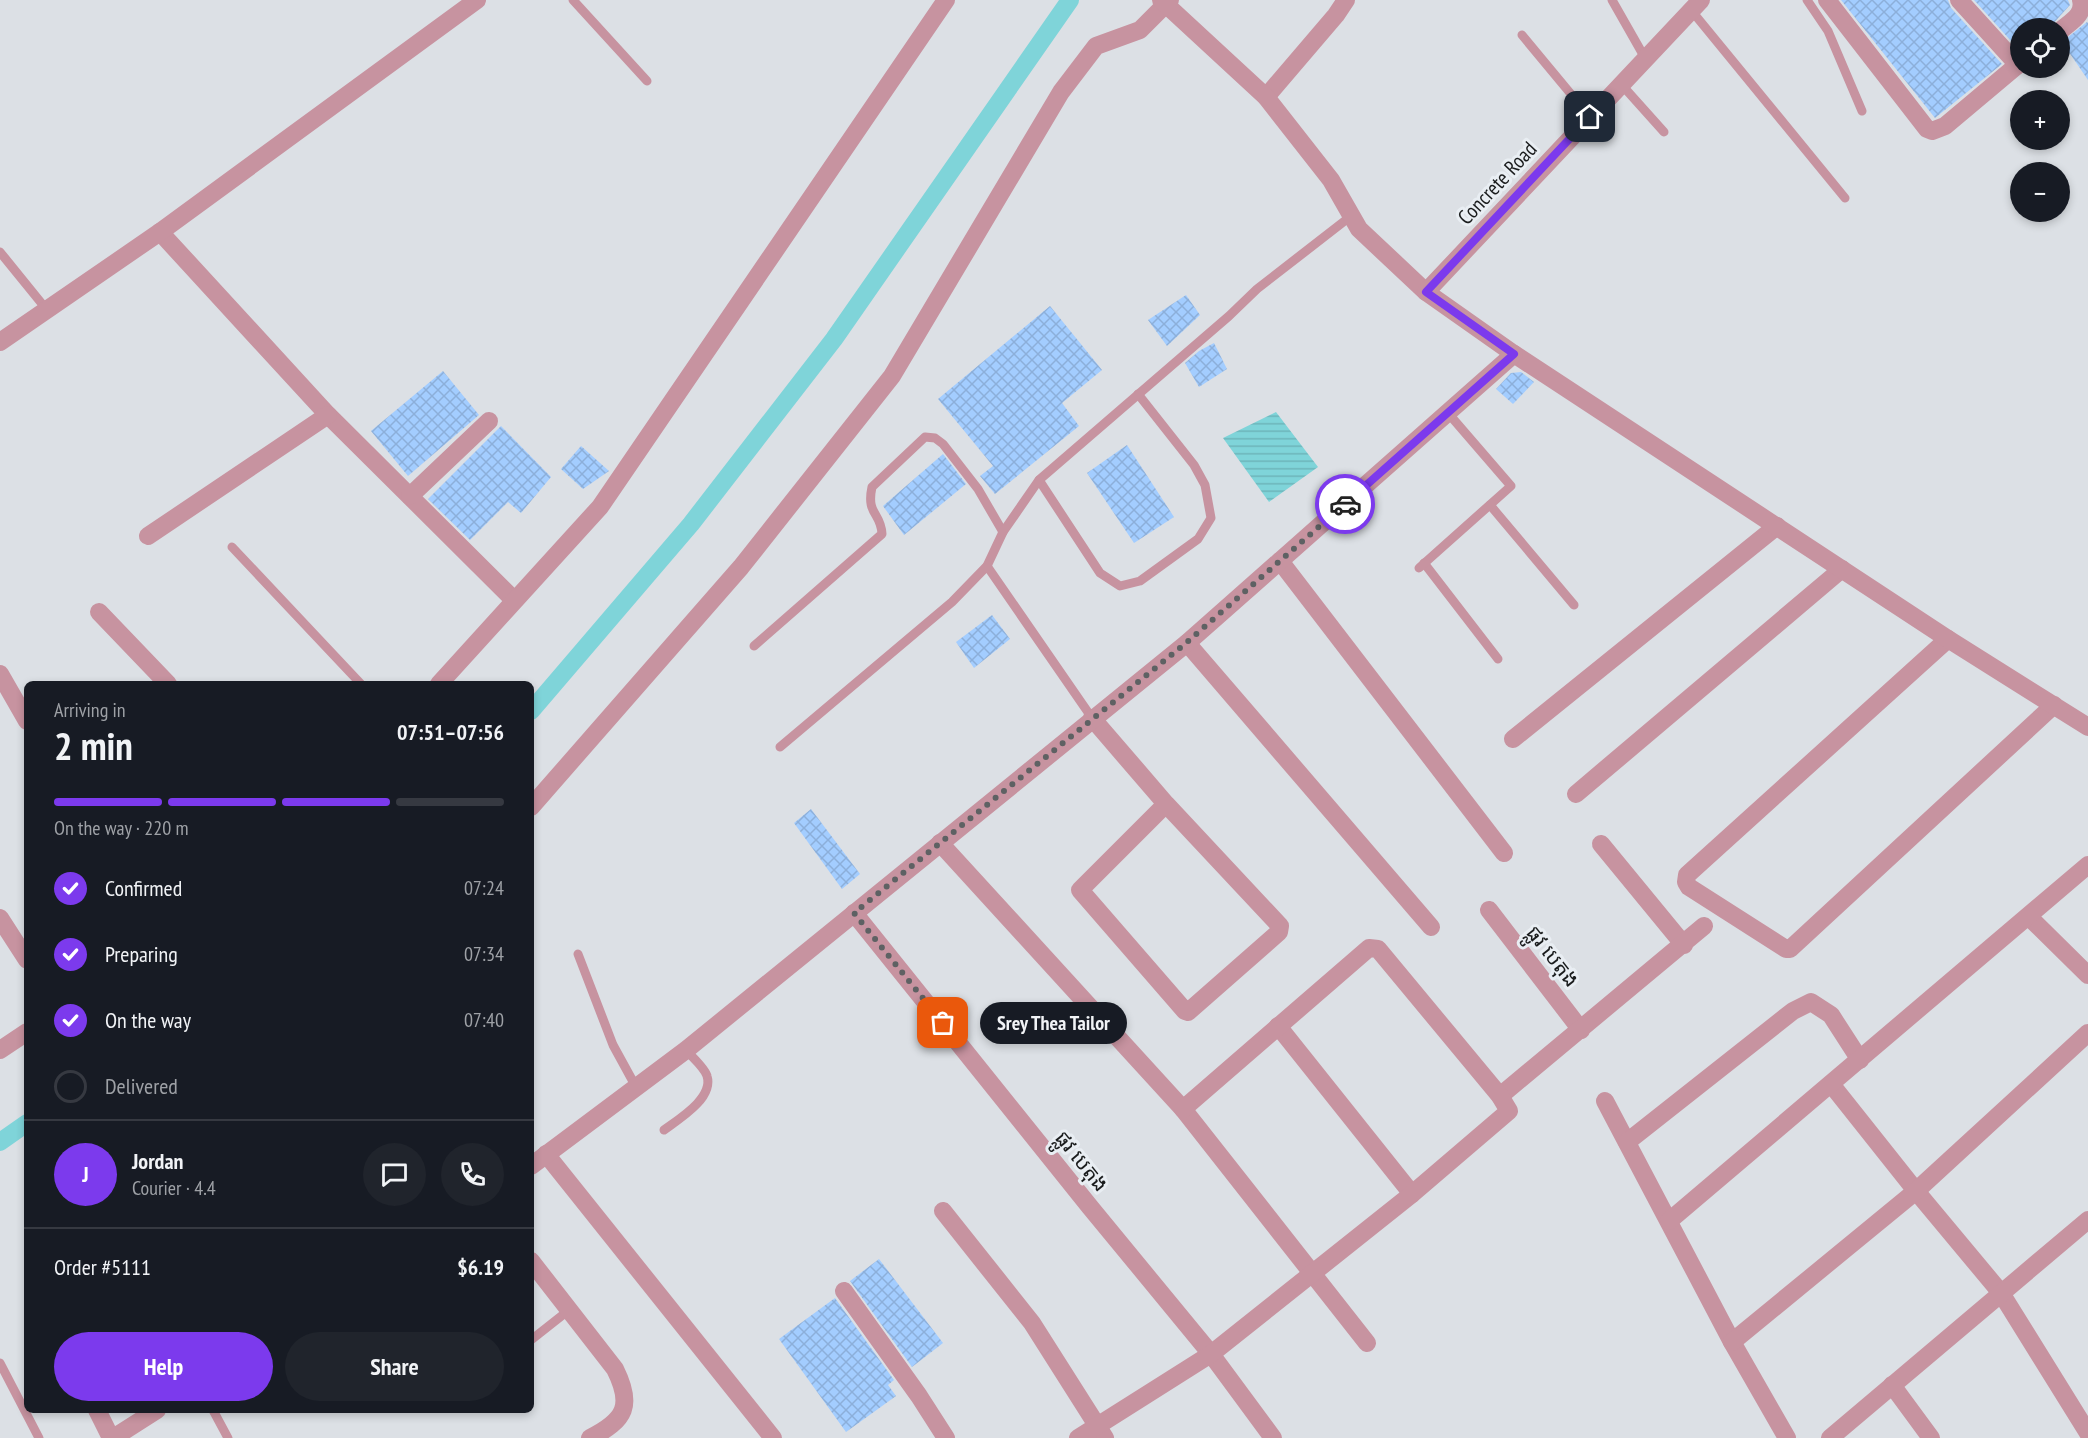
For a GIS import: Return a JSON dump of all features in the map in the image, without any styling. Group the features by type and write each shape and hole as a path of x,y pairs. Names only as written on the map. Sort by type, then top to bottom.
{"street":[{"path":"0,342 160,232 477,0"},
{"path":"442,681 600,507 946,0"},
{"path":"1266,97 1336,15 1346,0"},
{"path":"1827,0 1927,129 1932,132 1945,126 2010,72"},
{"path":"1959,0 2010,54"},
{"path":"2070,21 2081,12 2083,6 2081,0"},
{"path":"534,804 741,567 892,376 1061,92 1096,46 1140,30 1166,2 1266,97 1331,180 1359,229 1426,292 1514,354 1948,639 2088,727"},
{"name":"Concrete Road","path":"1426,292 1696,5"},
{"path":"160,232 328,415 514,600"},
{"path":"534,1164 686,1050 1186,643 1514,354"},
{"path":"148,536 328,415"},
{"path":"410,496 489,421"},
{"path":"1513,739 1777,526"},
{"path":"1280,561 1504,853"},
{"path":"1576,794 1842,569"},
{"path":"99,612 165,681"},
{"path":"1948,639 1688,875 1686,882 1689,887 1786,949 1790,949 2054,705"},
{"path":"1186,643 1431,927"},
{"path":"0,674 24,716"},
{"path":"1092,718 1166,804 1281,929 1191,1011 1185,1011 1080,890 1166,804"},
{"path":"940,843 1183,1109 1367,1343"},
{"path":"1601,844 1684,945"},
{"path":"1669,1221 2088,865"},
{"name":"ផ្លូវ បេតុង","path":"1489,910 1581,1030"},
{"name":"ផ្លូវ បេតុង","path":"854,913 1211,1354 1273,1438"},
{"path":"2029,917 2088,975"},
{"path":"0,918 24,955"},
{"path":"1500,1096 1704,926"},
{"path":"1078,1438 1101,1432 1211,1354 1412,1194 1509,1111 1500,1096 1374,947 1369,948 1183,1109"},
{"path":"1627,1142 1793,1011 1811,1002 1831,1015 1860,1060"},
{"path":"1278,1026 1412,1194"},
{"path":"1732,1342 1916,1191 2088,1033"},
{"path":"0,1050 24,1034"},
{"path":"1831,1084 2001,1293 2088,1433"},
{"path":"1605,1101 1732,1342 1787,1438"},
{"path":"546,1154 774,1438"},
{"path":"943,1211 1032,1323 1101,1432"},
{"path":"1830,1438 2088,1220"},
{"path":"534,1266 615,1369 625,1389 624,1410 609,1429 590,1438"},
{"path":"844,1291 946,1438"},
{"path":"1892,1385 1930,1438"},
{"path":"99,1413 112,1438 152,1413"}],"lane":[{"path":"573,0 647,81"},
{"path":"1612,0 1645,58"},
{"path":"1807,0 1828,31 1862,111"},
{"path":"1696,5 1845,198"},
{"path":"1522,35 1590,117"},
{"path":"1621,84 1664,132"},
{"path":"780,747 952,602 987,566 1003,532 1039,480 1229,316 1257,289 1351,216"},
{"path":"0,252 47,310"},
{"path":"1039,480 1100,573 1120,586 1140,581 1198,539 1210,518 1205,485 1194,465 1138,394"},
{"path":"1448,413 1511,486 1421,566 1498,659"},
{"path":"754,646 882,534 881,525 870,507 872,487 925,437 935,438 943,444 978,489 1003,532"},
{"path":"1490,505 1574,604"},
{"path":"232,547 358,681"},
{"path":"987,566 1092,718"},
{"path":"578,954 613,1046 636,1087"},
{"path":"664,1130 704,1098 708,1087 707,1076 686,1050"},
{"path":"534,1338 569,1310"},
{"path":"0,1363 24,1409"},
{"path":"26,1413 39,1438"},
{"path":"215,1413 228,1438"}],"water":[{"path":"1276,412 1318,467 1269,502 1223,438"}],"building":[{"path":"1841,0 1948,0 1951,8 2002,64 1935,118"},
{"path":"1974,0 2068,0 2070,5 2058,18 2010,18 2010,40"},
{"path":"2088,23 2088,80 2070,54 2070,36"},
{"path":"1186,295 1200,315 1167,346 1148,320"},
{"path":"1050,306 1102,370 1062,403 1079,426 995,494 980,476 993,466 938,399"},
{"path":"1214,343 1227,369 1199,387 1185,363 1199,351"},
{"path":"443,371 479,415 408,476 371,431"},
{"path":"1521,372 1534,382 1513,404 1496,389 1511,373"},
{"path":"501,426 551,477 521,513 508,502 470,540 428,499"},
{"path":"1127,445 1174,517 1134,543 1087,473"},
{"path":"581,446 609,471 583,489 561,469"},
{"path":"943,454 966,484 904,535 883,506"},
{"path":"992,615 1010,639 974,668 956,642"},
{"path":"811,809 860,874 842,889 794,823"},
{"path":"879,1259 943,1343 912,1367 850,1281"},
{"path":"835,1298 894,1380 888,1385 896,1396 846,1432 779,1339"}],"waterway":[{"path":"534,707 691,524 834,339 1070,0"},
{"path":"0,1142 24,1125"}],"way so far":[{"path":"943,1023 854,913 1186,643 1345,504"}],"place":[{"name":"Srey Thea Tailor","path":"943,1023"}],"route":[{"path":"1345,504 1514,354 1426,292 1590,117"}]}
